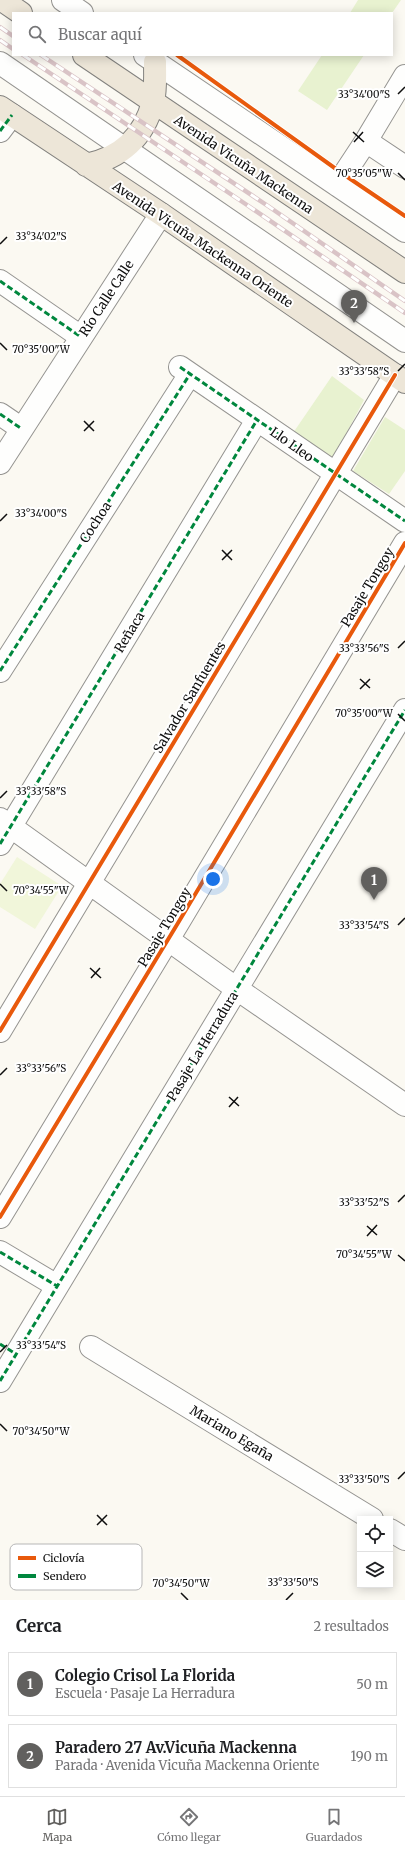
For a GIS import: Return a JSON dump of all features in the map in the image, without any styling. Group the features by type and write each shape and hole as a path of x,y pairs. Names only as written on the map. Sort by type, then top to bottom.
{"main road":[{"path":"2,0 20,12"},
{"name":"Avenida Vicuña Mackenna","path":"85,56 405,272"},
{"path":"86,165 113,157 125,149 137,135 153,102 150,58"},
{"name":"Avenida Vicuña Mackenna Oriente","path":"4,118 86,165 161,214 400,378"}],"street":[{"path":"63,0 81,12"},
{"path":"150,58 405,231"},
{"path":"0,63 405,341"},
{"path":"337,185 366,141 405,76"},
{"path":"366,141 405,167"},
{"name":"Río Calle Calle","path":"0,463 161,214"},
{"path":"0,280 81,337"},
{"name":"Llo Lleo","path":"185,370 405,521"},
{"name":"Cochoa","path":"0,671 185,370"},
{"name":"Salvador Sanfuentes","path":"0,1030 335,474 400,378"},
{"path":"0,414 22,429"},
{"name":"Reñaca","path":"4,830 257,420"},
{"name":"Pasaje Tongoy","path":"0,1217 405,543"},
{"name":"Pasaje La Herradura","path":"0,1382 8,1349 57,1286 405,710"},
{"path":"4,830 89,882 273,1014 405,1105"},
{"path":"0,1252 57,1286"},
{"name":"Mariano Egaña","path":"91,1347 367,1516"},
{"path":"393,1532 405,1539"}],"green space":[{"path":"358,0 401,0 393,12 351,12"},
{"path":"321,56 363,56 327,110 298,91"},
{"path":"332,376 364,400 332,460 293,433"},
{"path":"385,417 405,430 405,471 389,494 353,471"},
{"path":"17,857 62,886 35,929 0,907 0,884"}],"railway":[{"path":"0,27 12,35"},
{"path":"0,40 12,48"},
{"path":"24,56 405,313"},
{"path":"43,56 268,206 405,301"}],"marked path":[{"path":"0,131 12,115"},
{"path":"0,281 81,337"},
{"path":"180,367 405,521"},
{"path":"0,671 190,374"},
{"path":"0,414 22,429"},
{"path":"0,844 257,420"},
{"path":"0,1381 405,710"},
{"path":"0,1252 57,1286"},
{"path":"0,1344 16,1354"}],"cycle path":[{"path":"178,56 343,174 405,216"},
{"path":"0,1031 395,375"},
{"path":"0,1217 405,543"}],"place":[{"name":"Paradero 27 Av.Vicuña Mackenna","path":"354,323"},
{"name":"Colegio Crisol La Florida","path":"374,900"}]}
